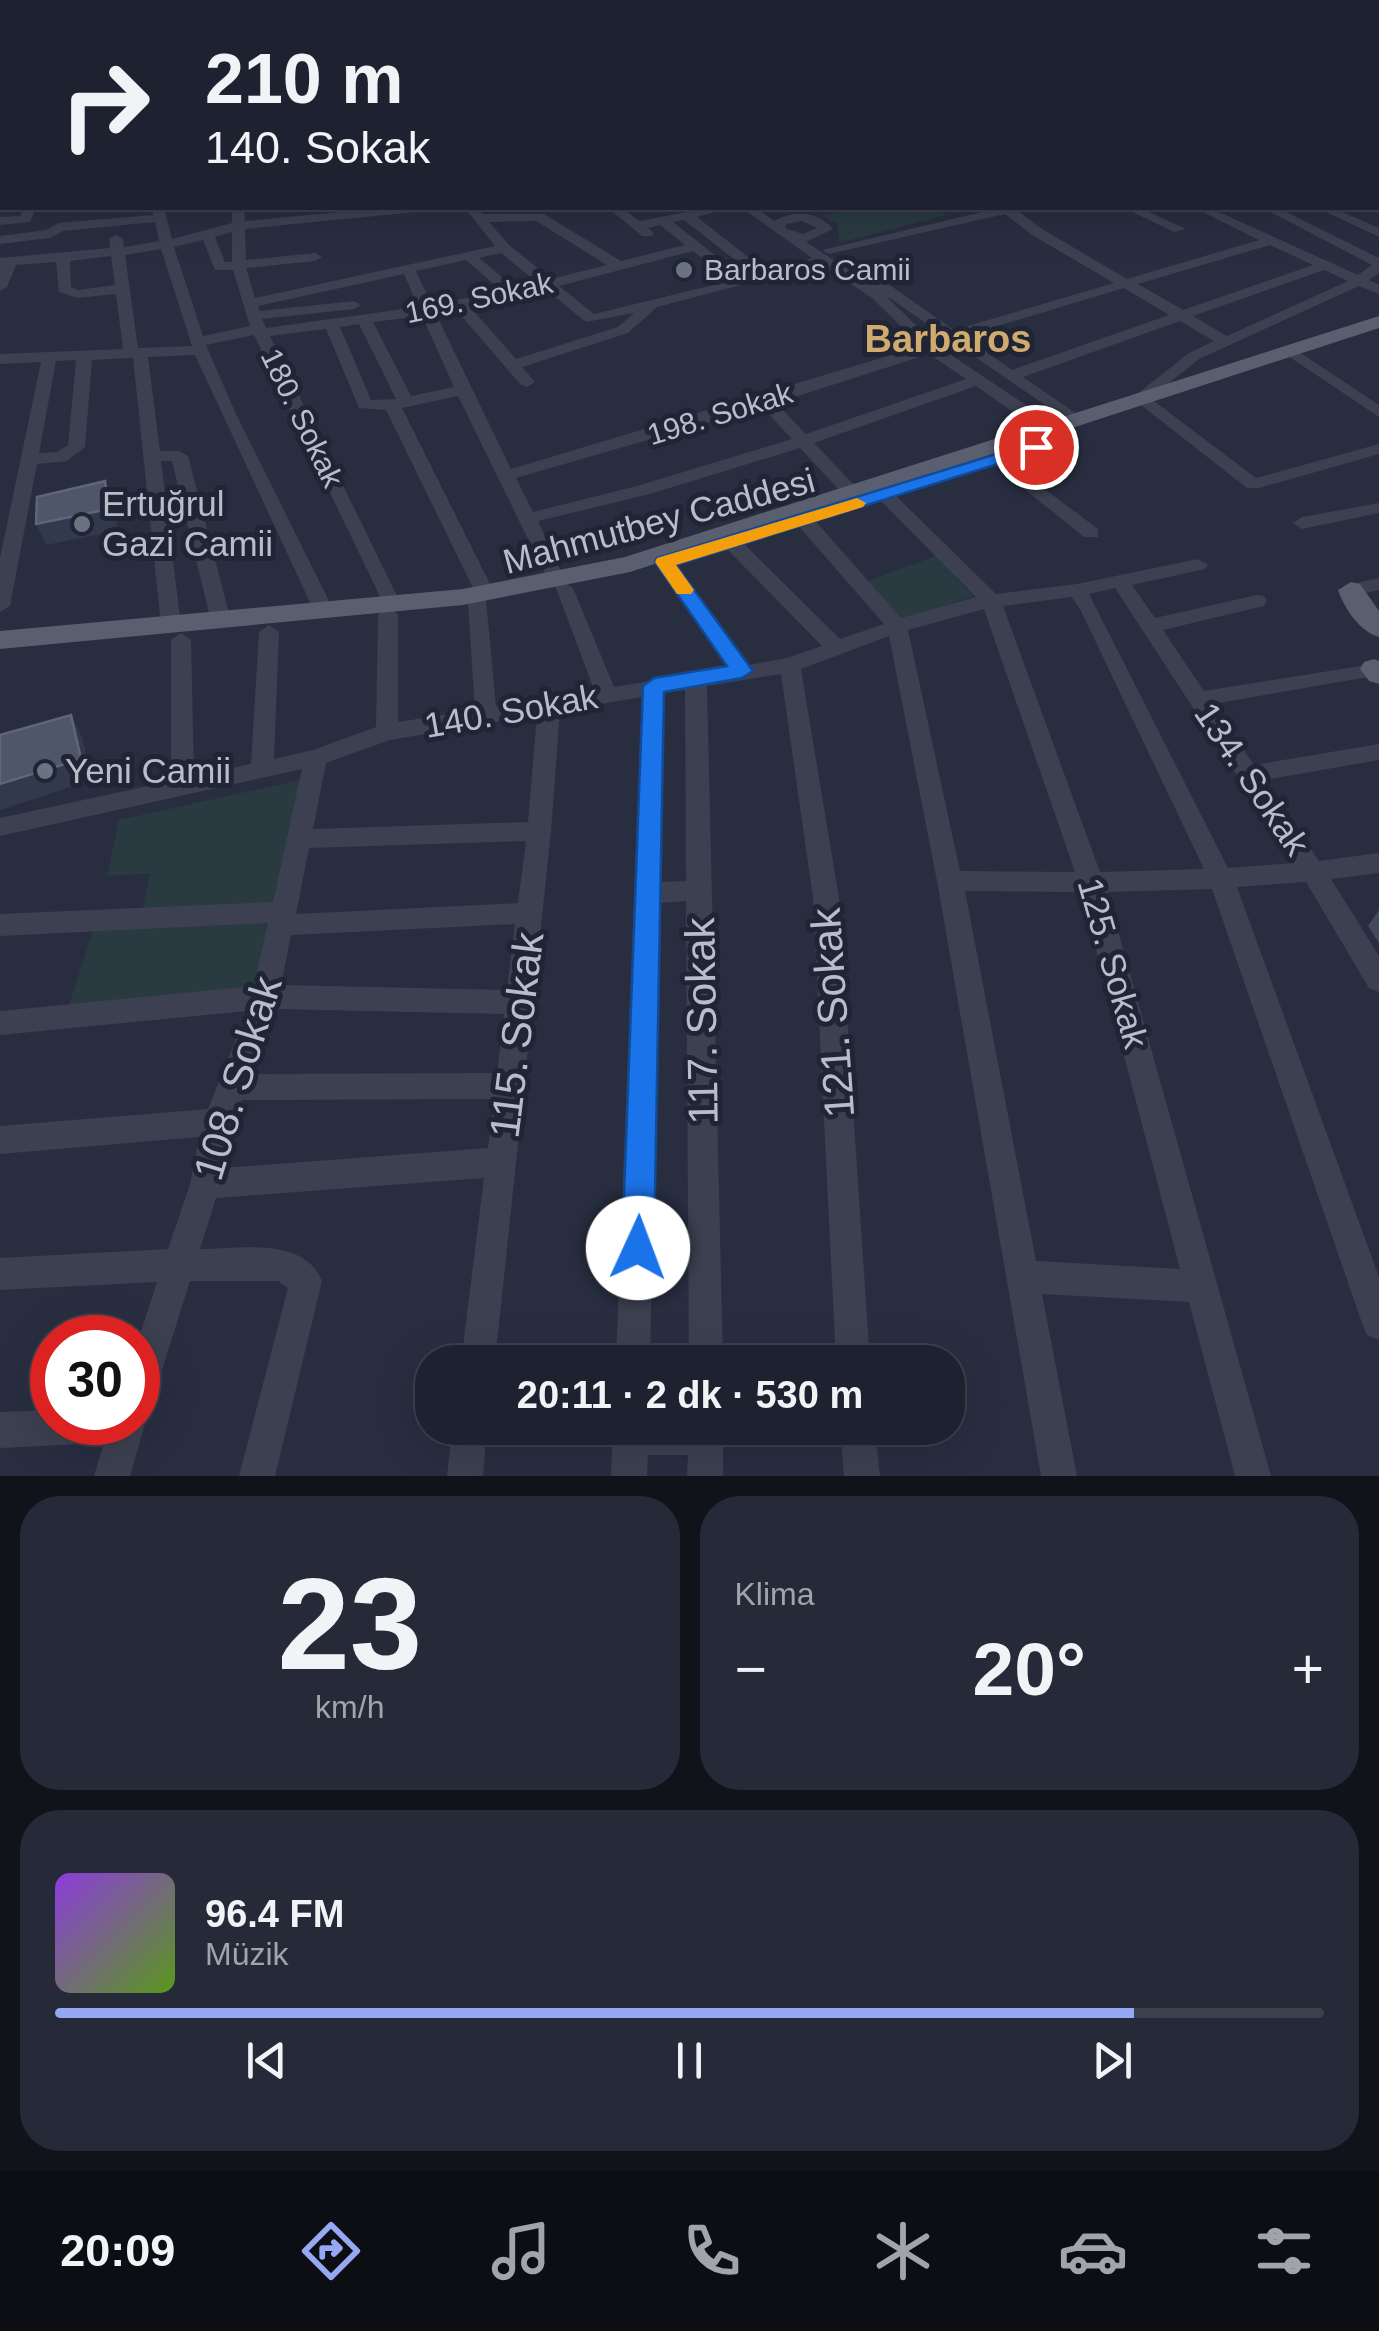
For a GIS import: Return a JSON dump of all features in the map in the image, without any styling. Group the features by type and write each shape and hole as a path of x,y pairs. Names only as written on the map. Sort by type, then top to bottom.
{"main road":[{"name":"Mahmutbey Caddesi","path":"992,454 1043,430 1235,377 1379,322"},
{"name":"Mahmutbey Caddesi","path":"561,584 992,454 1144,402"},
{"name":"Mahmutbey Caddesi","path":"0,640 269,632 481,598 664,562 802,519 871,491"},
{"path":"1351,590 1354,600 1379,628"},
{"name":"Mahmutbey Caddesi","path":"0,655 176,633 220,621 324,611 389,610"}],"street":[{"path":"0,221 25,219 29,210"},
{"path":"79,210 84,225"},
{"name":"180. Sokak","path":"238,210 239,266 255,320 389,610"},
{"path":"0,287 6,262 164,243 308,214 379,210"},
{"path":"617,210 672,251"},
{"path":"751,210 953,335 1074,420"},
{"path":"773,210 822,222 826,229 821,234 783,232"},
{"path":"476,213 504,248 591,319 1003,210"},
{"path":"1013,210 1037,232 1225,342"},
{"path":"1134,210 1179,230"},
{"path":"1206,210 1379,290"},
{"path":"1273,210 1338,239 1379,265 1360,281 1194,356 1144,402 1253,484 1379,450"},
{"path":"1328,210 1379,234"},
{"path":"637,226 692,212 764,276"},
{"path":"0,240 84,225 116,215 159,213 164,243 199,346 324,611"},
{"path":"476,213 540,217 617,265"},
{"path":"308,214 323,286"},
{"path":"116,215 115,250 152,456 176,633 182,788"},
{"path":"783,232 781,221 794,217"},
{"path":"662,220 735,278 747,280"},
{"path":"821,234 826,254 878,296 930,348 1043,430"},
{"path":"208,236 220,267 314,256"},
{"path":"953,335 1272,240"},
{"name":"169. Sokak","path":"0,359 135,354 199,346 255,320 331,324 424,305 461,306 694,247"},
{"path":"255,320 323,286 504,248"},
{"path":"468,255 513,294"},
{"path":"63,258 64,290 76,294 121,289"},
{"path":"1010,376 1325,265"},
{"path":"408,268 463,390 561,584 606,694"},
{"path":"513,365 623,330 652,304"},
{"path":"255,320 424,305"},
{"path":"461,306 527,382"},
{"path":"364,320 481,598 486,714"},
{"path":"331,324 364,405 399,403 463,390"},
{"name":"198. Sokak","path":"509,476 930,348"},
{"path":"1302,349 1379,412"},
{"path":"29,460 61,457 76,447 84,357"},
{"path":"0,606 49,358"},
{"path":"529,518 608,501 804,442 978,380"},
{"name":"125. Sokak","path":"765,401 804,442 871,491 992,602 1091,881 1253,1476"},
{"path":"992,454 1091,534"},
{"path":"152,456 180,456 220,621"},
{"path":"1302,523 1379,508"},
{"path":"802,519 896,626 950,882 1059,1476"},
{"path":"732,543 836,648"},
{"path":"664,562 742,671"},
{"name":"140. Sokak","path":"0,827 316,758 388,732 790,665 970,604 1077,590 1198,564"},
{"name":"134. Sokak","path":"1120,581 1314,873 1379,980"},
{"path":"1351,590 1379,584"},
{"path":"1077,590 1091,610 1221,878 1379,1323"},
{"path":"1150,626 1257,601"},
{"path":"388,732 389,610"},
{"path":"262,770 269,632"},
{"name":"121. Sokak","path":"790,665 826,898 852,1345"},
{"path":"1199,699 1377,670"},
{"name":"117. Sokak","path":"696,680 706,1345"},
{"path":"635,1345 654,686"},
{"name":"115. Sokak","path":"480,1345 539,831 549,706"},
{"path":"1249,774 1379,752"},
{"name":"108. Sokak","path":"160,1324 205,1184 217,1122 234,1087 265,997 316,758"},
{"path":"301,839 539,831"},
{"path":"950,882 1221,878 1314,873 1379,863"},
{"path":"648,893 699,890"},
{"path":"0,925 530,913"},
{"path":"0,1023 265,997 520,1002"},
{"path":"234,1087 510,1086"},
{"path":"0,1140 217,1122"},
{"path":"205,1184 501,1162"},
{"path":"0,1274 282,1264 306,1281 257,1476"},
{"path":"1022,1276 1201,1286"},
{"path":"0,1430 30,1426"},
{"name":"108. Sokak","path":"112,1476 121,1445"},
{"path":"465,1476 468,1445"},
{"path":"629,1476 630,1445"},
{"path":"705,1476 706,1445"},
{"path":"859,1445 862,1476"}],"shaded area":[{"path":"846,210 939,210 946,215 839,243 838,225 822,215"},
{"path":"936,556 974,596 901,620 868,581"},
{"path":"305,779 278,904 142,911 150,873 107,876 119,820"},
{"path":"272,917 260,991 68,1008 94,928"}],"building":[{"path":"105,481 109,509 36,524 37,497"},
{"path":"71,715 81,759 0,784 0,735"}],"slow traffic":[{"path":"684,590 664,562 857,503"}],"place":[{"name":"Barbaros Camii","path":"684,270"},
{"name":"Ertuğrul Gazi Camii","path":"82,524"},
{"name":"Yeni Camii","path":"45,771"}],"district":[{"name":"Barbaros","path":"948,339"}],"route":[{"path":"638,1248 654,686 742,671 664,562 1036,447"}]}
